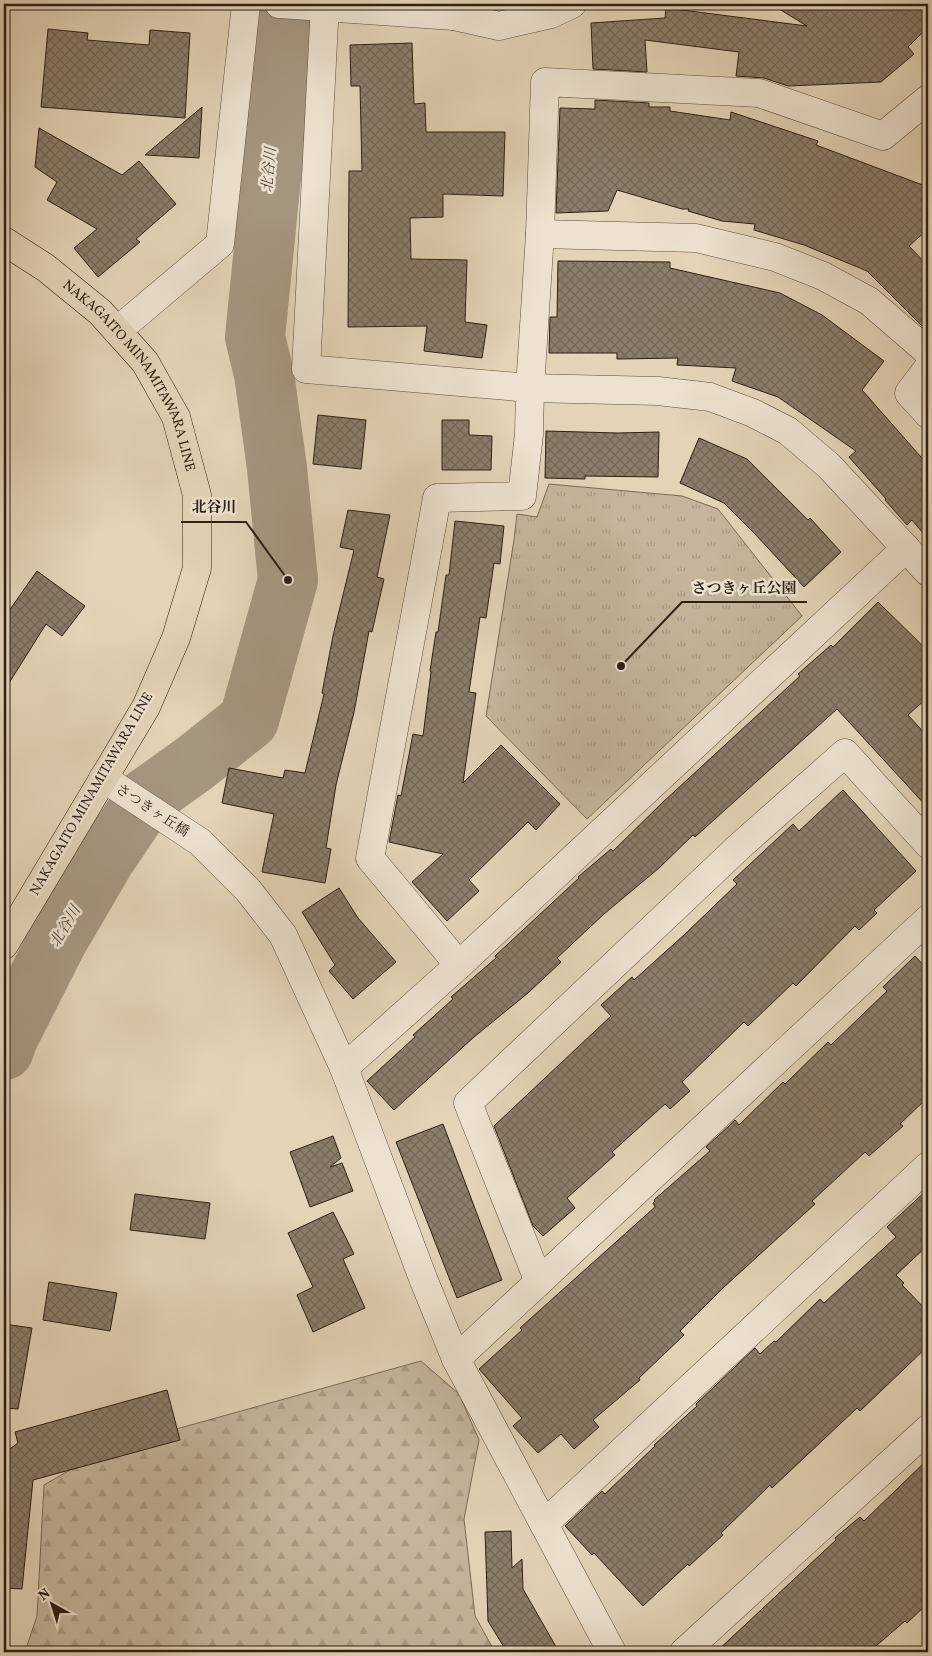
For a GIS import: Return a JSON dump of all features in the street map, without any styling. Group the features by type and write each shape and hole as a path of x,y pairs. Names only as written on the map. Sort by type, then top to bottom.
{"main road":[{"name":"NAKAGAITO MINAMITAWARA LINE","path":"4,241 54,274 100,312 145,362 176,417 197,495 196,568 176,638 146,708 4,945"}],"street":[{"path":"117,331 220,244 246,4"},
{"path":"279,4 465,10 499,26 551,14 572,4"},
{"path":"324,6 306,369 530,388 658,391 710,397 752,413 788,431 829,466 928,572"},
{"path":"460,965 370,858 436,498 522,496 529,434 530,388 540,234 545,82 760,93 883,136 928,98"},
{"path":"540,234 696,238 775,257 823,276 869,301 928,352"},
{"path":"928,368 909,393 928,414"},
{"path":"344,1068 460,965 906,548"},
{"path":"539,1282 468,1103 741,845 845,753 928,844"},
{"name":"さつきヶ丘橋","path":"104,779 200,842 248,890 283,936 344,1068 424,1281 456,1359 612,1652"},
{"path":"456,1359 928,919"},
{"path":"544,1524 928,1166"},
{"path":"684,1652 928,1429"}],"green space":[{"path":"549,484 682,496 718,509 802,616 587,819 486,716 517,514 537,517"},
{"path":"421,1361 459,1394 479,1440 464,1519 475,1616 495,1652 25,1652 37,1616 44,1485 108,1448"}],"building":[{"path":"771,4 928,4 928,27 908,47 914,54 881,82 788,86 764,78 736,76 739,52 645,40 647,72 593,69 591,23 665,18 666,8 807,26"},
{"path":"48,29 88,33 87,40 149,45 150,30 190,33 185,118 41,107"},
{"path":"412,43 414,104 425,103 426,132 505,132 503,196 443,194 443,217 410,218 411,259 467,260 465,322 487,325 482,358 424,351 427,326 348,327 349,171 362,171 360,86 351,86 350,45"},
{"path":"595,100 649,103 649,107 670,107 670,111 730,120 731,112 818,141 816,145 928,187 928,229 909,246 928,266 928,332 867,271 804,245 754,230 755,224 722,221 688,211 689,209 682,209 617,190 608,211 556,213 560,108 595,109"},
{"path":"202,107 199,158 145,155"},
{"path":"39,128 122,175 139,161 176,204 136,239 140,242 98,277 74,248 97,229 47,200 57,182 35,167"},
{"path":"558,261 670,262 670,268 780,293 822,315 884,361 862,390 928,465 928,539 912,520 907,525 849,457 856,451 778,397 732,381 736,368 677,365 678,358 617,359 617,353 549,353 550,317 557,317"},
{"path":"318,415 366,420 361,469 313,464"},
{"path":"442,420 469,420 469,435 492,436 491,470 442,470"},
{"path":"546,431 659,432 658,477 585,476 585,479 545,478"},
{"path":"699,438 747,459 808,520 810,518 841,552 804,587 724,503 680,483"},
{"path":"348,510 390,515 377,577 384,579 372,632 369,631 354,712 336,785 326,848 331,849 325,883 262,872 274,814 222,803 229,768 283,778 285,770 305,773 324,694 322,693 333,636 354,550 340,547"},
{"path":"455,521 504,526 500,564 494,563 486,618 480,617 469,692 476,693 463,783 501,745 560,804 536,830 528,822 469,880 479,891 447,921 412,882 443,854 389,842 398,795 401,796 413,734 423,736 430,671 446,575 449,575"},
{"path":"37,571 85,606 62,636 46,624 4,691 4,618"},
{"path":"878,602 928,651 928,697 908,715 928,737 928,808 837,709 695,837 693,835 659,868 604,914 557,958 561,962 528,993 474,1037 394,1110 367,1081 415,1037 413,1035 453,999 451,997 496,958 495,956 578,877 611,849 613,851 663,802 800,676 798,674 831,645 833,647"},
{"path":"843,790 916,871 874,910 877,913 859,930 855,926 796,986 793,983 748,1026 744,1022 682,1082 690,1091 670,1109 665,1104 612,1152 615,1155 567,1198 575,1208 543,1236 533,1226 494,1126 611,1016 601,1005 632,977 634,980 684,935 737,884 733,880 793,824 799,831"},
{"path":"339,888 358,918 396,962 353,999 329,971 335,965 302,912"},
{"path":"915,956 928,970 928,1097 900,1124 903,1126 869,1156 865,1152 812,1201 815,1204 723,1288 680,1331 684,1335 639,1378 640,1380 593,1420 599,1427 574,1449 561,1434 538,1453 513,1426 522,1418 479,1369 522,1330 520,1328 655,1207 654,1200 710,1151 706,1147 735,1120 739,1125 828,1042 831,1045 887,991 883,987"},
{"path":"443,1124 502,1280 457,1298 396,1142"},
{"path":"333,1136 341,1158 330,1167 342,1163 353,1191 310,1207 290,1152"},
{"path":"928,1189 928,1245 896,1275 904,1283 902,1285 928,1312 928,1346 860,1411 857,1408 772,1488 770,1485 721,1533 723,1535 689,1566 688,1564 643,1606 594,1553 592,1555 565,1526 602,1491 605,1494 755,1348 760,1354 774,1341 776,1342 820,1299 824,1303 896,1237 887,1227"},
{"path":"135,1194 210,1203 205,1239 130,1230"},
{"path":"333,1212 354,1254 343,1259 365,1308 313,1332 297,1295 313,1287 288,1233"},
{"path":"49,1282 117,1293 110,1331 43,1320"},
{"path":"4,1324 32,1328 18,1409 4,1408"},
{"path":"167,1390 180,1440 33,1480 22,1589 4,1588 4,1453 18,1443 15,1432"},
{"path":"928,1459 928,1603 907,1623 905,1621 869,1652 716,1652 836,1540 835,1538 860,1517 864,1521"},
{"path":"511,1531 512,1568 522,1559 523,1589 559,1652 507,1652 488,1621 485,1532"}],"waterway":[{"name":"北谷川","path":"4,1050 7,1040 56,943 105,859 146,798 195,763 249,720 288,580 277,468 264,374 255,337 284,49 286,4"}],"place":[{"name":"北谷川","path":"288,580"},
{"name":"さつきヶ丘公園","path":"621,666"}]}
